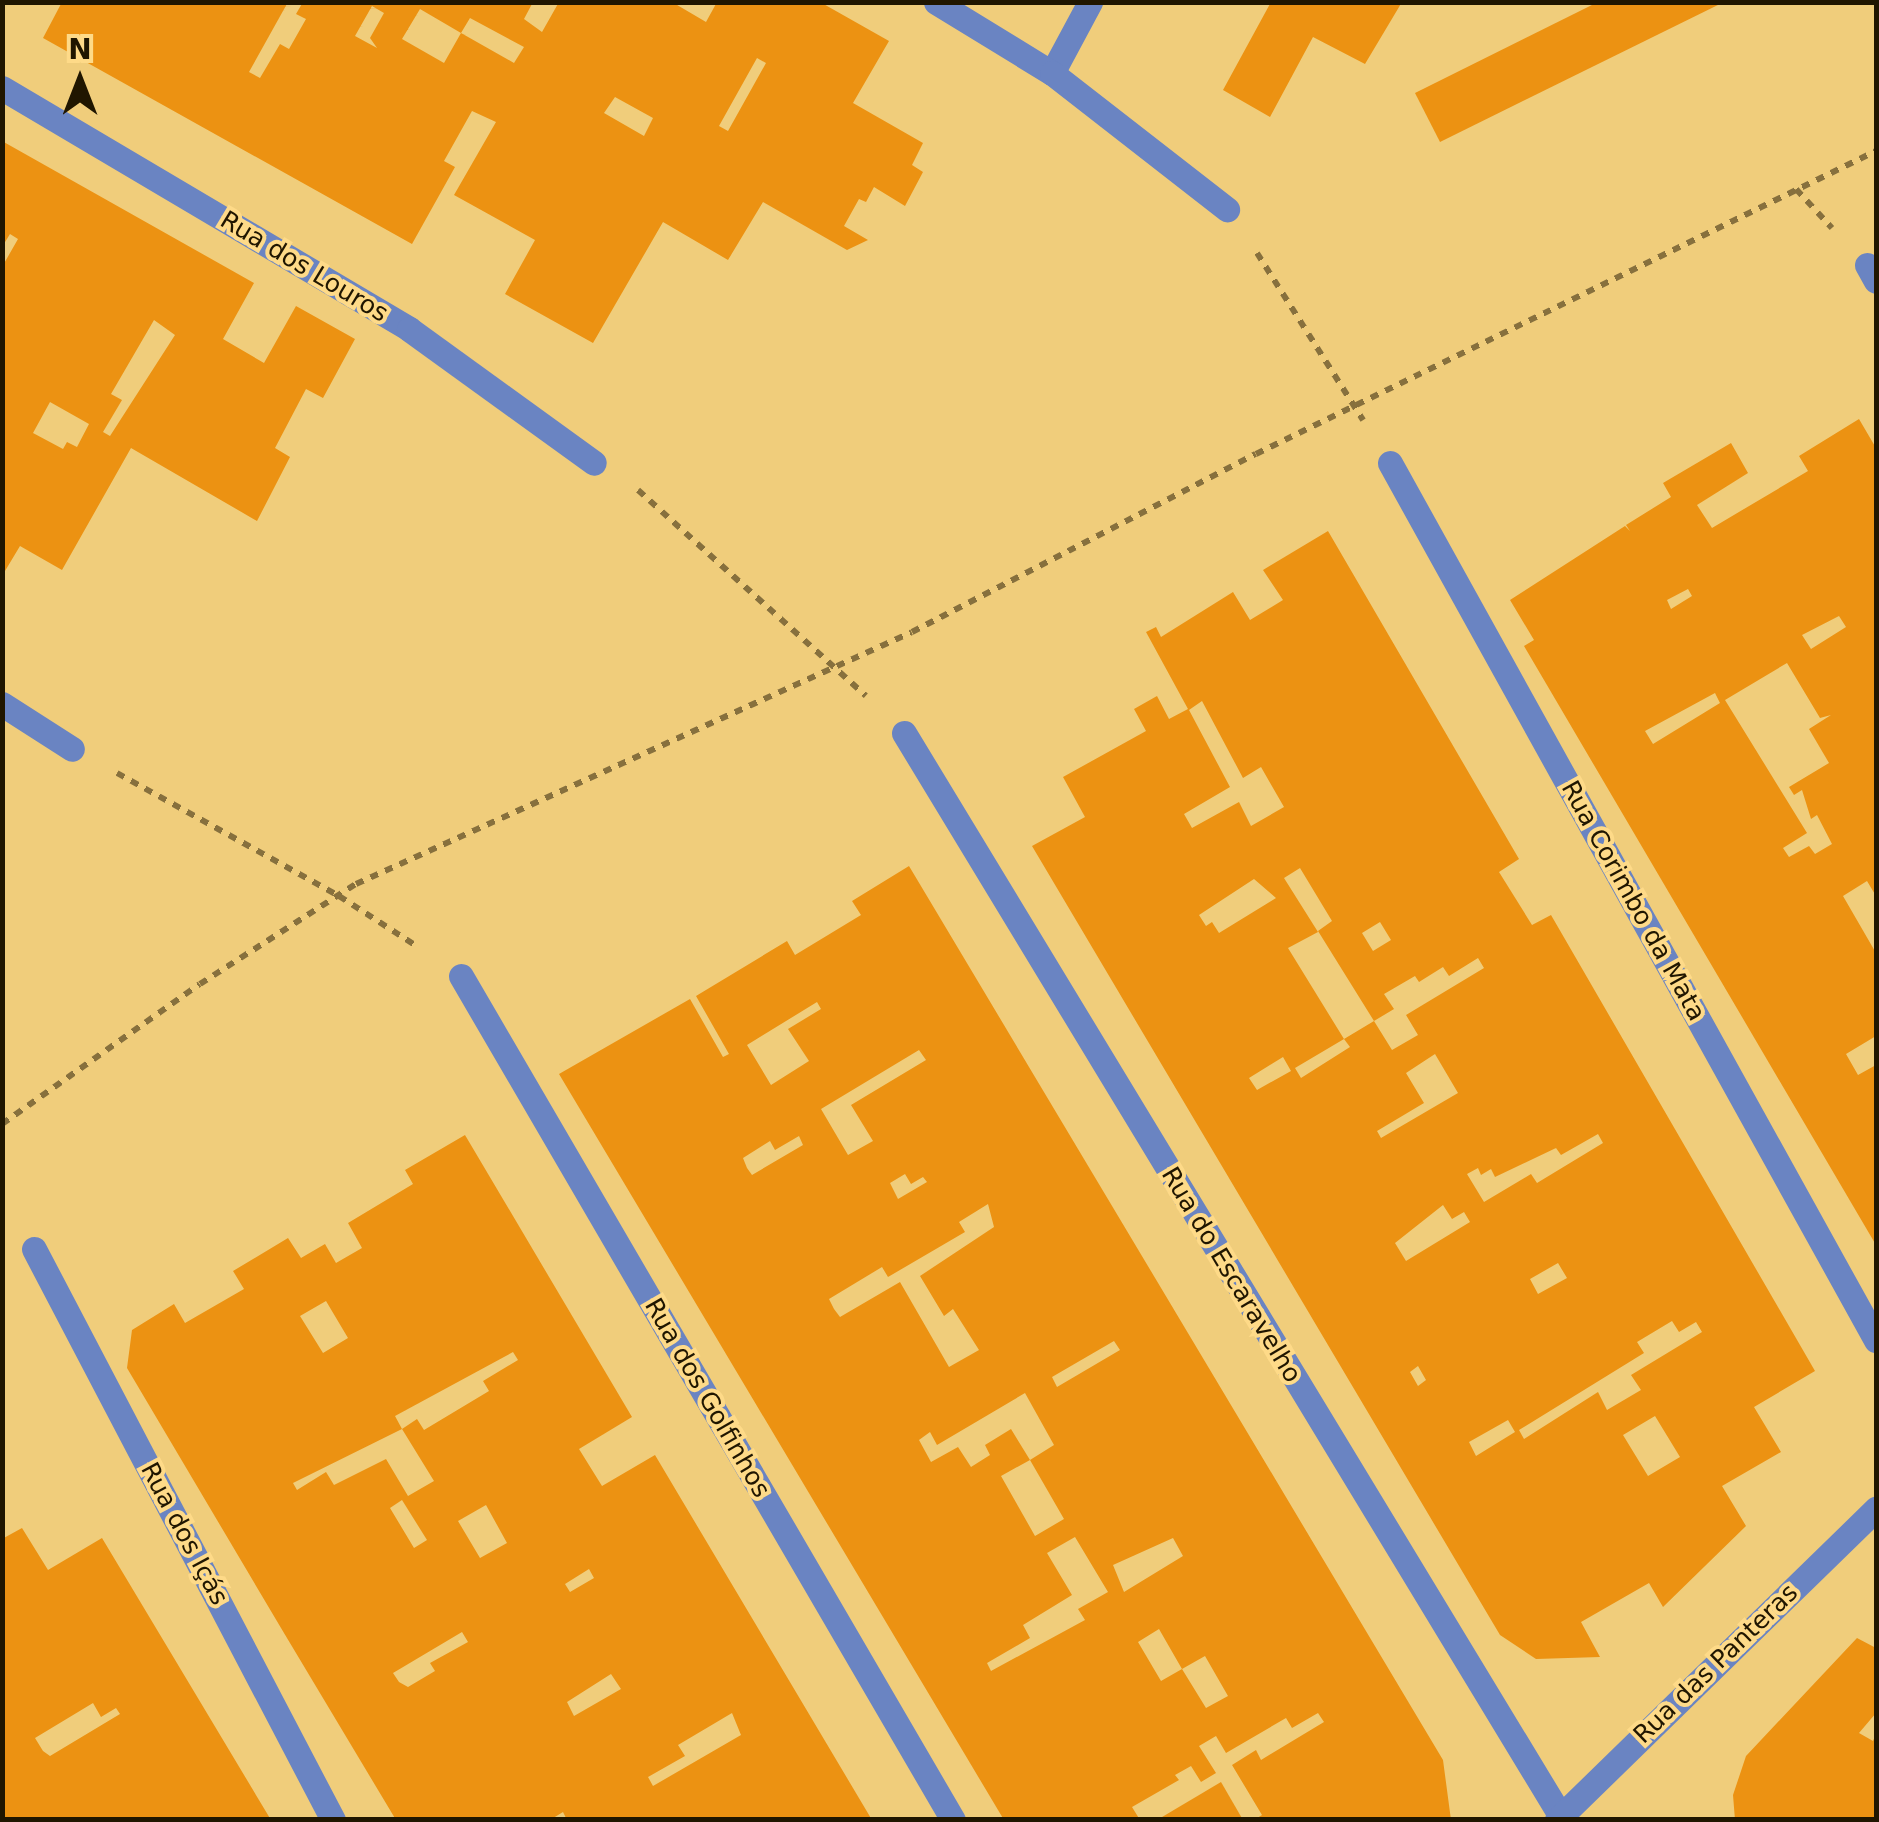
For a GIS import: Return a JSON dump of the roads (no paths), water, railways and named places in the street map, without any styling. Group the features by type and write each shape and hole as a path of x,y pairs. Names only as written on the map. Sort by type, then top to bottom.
{"street":[{"path":"936,2 1052,73 1227,209"},
{"path":"1052,73 1090,2"},
{"name":"Rua dos Louros","path":"2,88 409,329 594,463"},
{"name":"Rua Corimbo da Mata","path":"1390,463 1876,1340"},
{"path":"2,704 72,749"},
{"name":"Rua do Escaravelho","path":"904,733 1559,1819"},
{"name":"Rua dos Golfinhos","path":"461,976 952,1820"},
{"name":"Rua dos Içás","path":"34,1249 333,1820"},
{"name":"Rua das Panteras","path":"1559,1819 1876,1509"}]}
